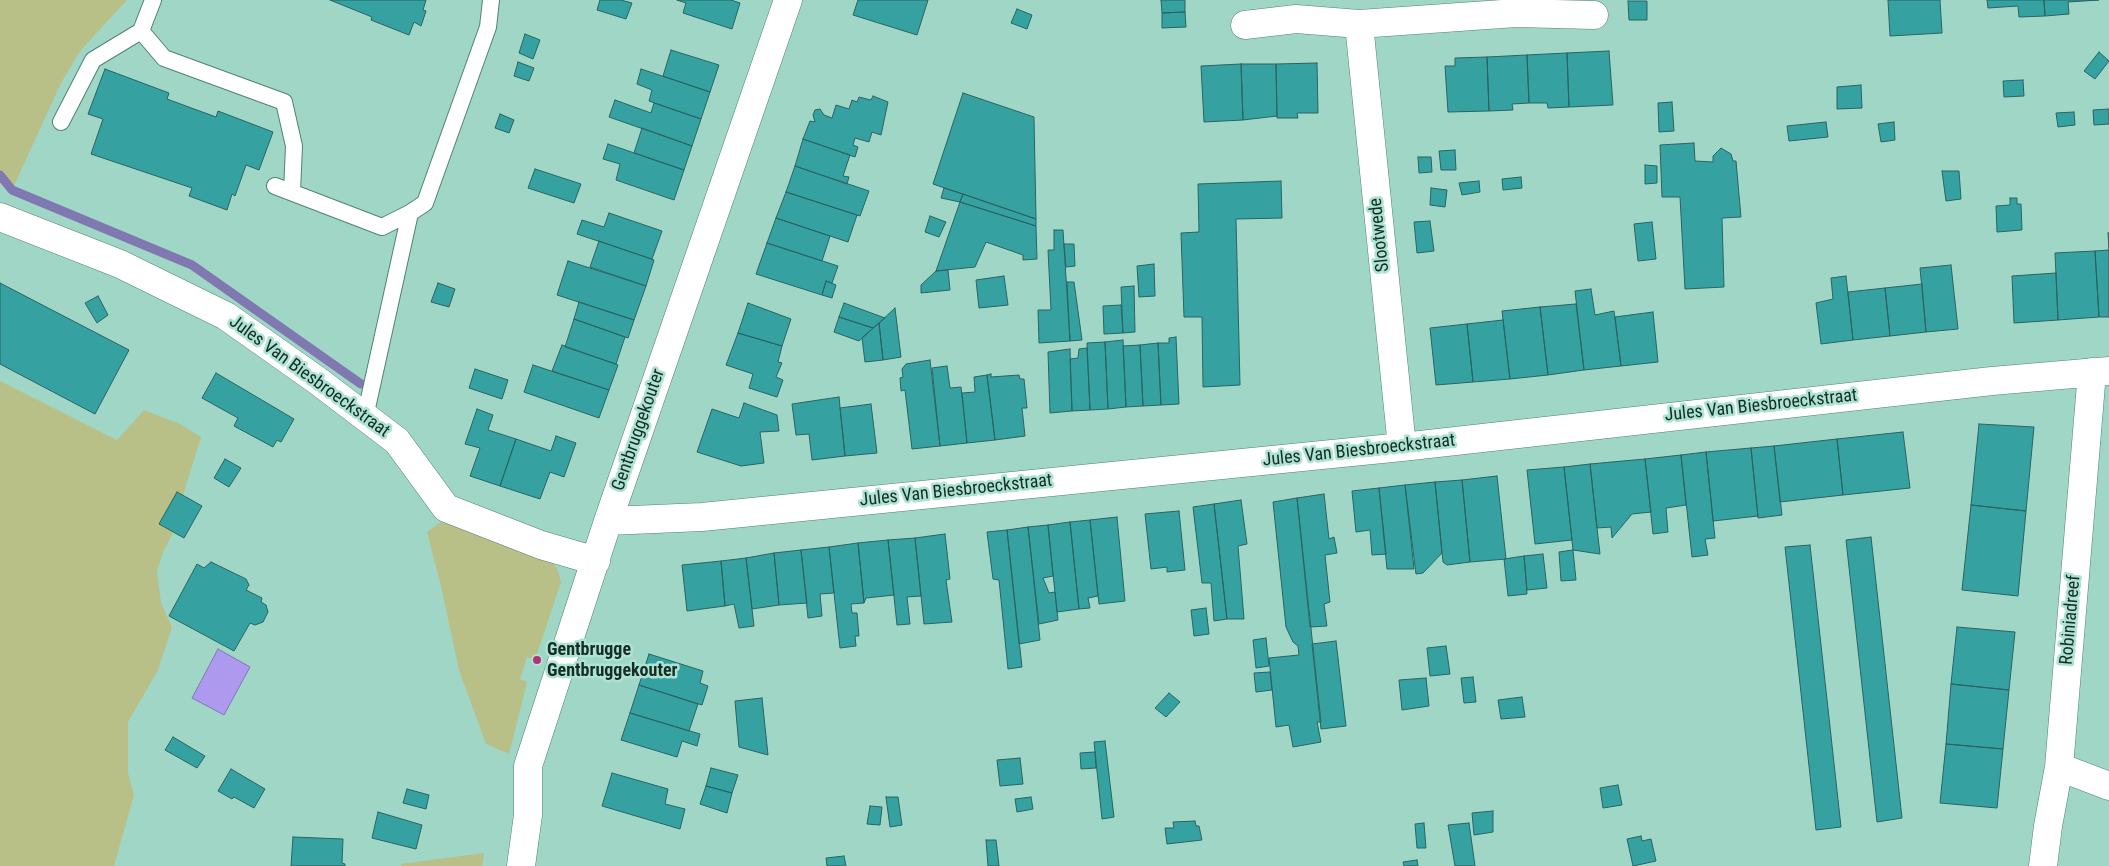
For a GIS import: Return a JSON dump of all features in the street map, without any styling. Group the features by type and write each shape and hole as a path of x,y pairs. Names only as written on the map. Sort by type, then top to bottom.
{"street":[{"name":"Gentbruggekouter","path":"521,866 528,814 528,766 608,521 788,0"},
{"path":"1245,26 1294,9 1359,24 1516,7 1594,15"},
{"name":"Slootwede","path":"1359,24 1402,447"},
{"name":"Jules Van Biesbroeckstraat","path":"0,218 120,264 226,316 318,380 397,441 446,508 541,545 596,562"},
{"name":"Jules Van Biesbroeckstraat","path":"608,521 702,516 1402,447 1992,381 2100,372"},
{"name":"Robiniadreef","path":"2043,866 2059,767 2100,372"},
{"path":"2059,767 2109,786"}],"lane":[{"path":"61,122 93,60 140,31 153,0"},
{"path":"275,186 382,228 410,214 425,202 488,27 491,0"},
{"path":"140,31 164,58 284,102 294,146 292,192"},
{"path":"365,417 410,214"}],"green space":[{"path":"0,0 127,0 80,51 61,83 12,190 0,184"},
{"path":"0,381 117,440 144,410 180,424 201,437 184,492 183,514 163,552 157,572 161,603 172,627 158,670 128,722 128,773 134,795 114,866 0,866"},
{"path":"445,519 551,561 558,570 561,582 535,660 527,657 520,679 527,682 509,754 486,744 459,670 427,532"},
{"path":"484,853 482,866 401,866 401,864"}],"shaded area":[{"path":"218,649 250,667 224,715 192,698"}],"building":[{"path":"330,0 426,0 423,10 426,11 421,26 414,22 409,35 371,20 372,17"},
{"path":"600,0 621,0 632,3 626,19 597,10"},
{"path":"677,0 731,0 740,3 732,29 683,13 686,3"},
{"path":"858,0 928,0 917,35 853,15"},
{"path":"1161,0 1185,0 1185,12 1162,13"},
{"path":"1888,0 1940,0 1942,33 1890,36"},
{"path":"1987,0 2044,0 2045,16 2019,17 2018,6 1988,8"},
{"path":"2044,0 2099,0 2068,2 2069,14 2045,16"},
{"path":"1628,1 1647,1 1647,20 1629,20"},
{"path":"1017,9 1032,15 1027,29 1011,23"},
{"path":"1185,12 1186,27 1162,28 1162,13"},
{"path":"525,34 540,40 533,59 519,53"},
{"path":"671,50 719,65 710,92 663,76"},
{"path":"1609,51 1613,105 1569,107 1567,53"},
{"path":"2099,52 2109,61 2095,79 2084,71"},
{"path":"1567,53 1569,107 1548,108 1547,103 1529,103 1527,55"},
{"path":"1527,55 1529,103 1512,104 1513,110 1489,111 1487,57"},
{"path":"1487,57 1489,111 1448,112 1445,66 1455,66 1455,58"},
{"path":"518,62 534,68 529,81 514,76"},
{"path":"1317,63 1318,113 1297,113 1298,118 1277,118 1276,64"},
{"path":"1241,64 1276,64 1277,116 1243,120"},
{"path":"1241,64 1243,120 1204,122 1201,66"},
{"path":"105,69 169,93 167,99 216,117 218,111 273,132 259,170 246,165 235,196 232,194 227,210 189,196 192,188 91,154 103,119 88,114"},
{"path":"641,69 710,92 701,119 649,101 652,90 637,84"},
{"path":"2023,80 2024,96 2004,97 2003,81"},
{"path":"1861,85 1862,108 1837,109 1837,87"},
{"path":"963,93 1034,117 1036,219 933,184"},
{"path":"873,96 888,102 881,135 872,132 869,142 855,138 853,145 858,147 855,157 803,139 810,121 815,122 813,115 815,110 820,109 824,115 832,118 836,105 849,109 852,100 857,102 859,97 871,100"},
{"path":"615,100 651,113 654,103 701,119 692,146 609,117"},
{"path":"1672,102 1674,131 1659,132 1658,103"},
{"path":"2109,109 2109,124 2094,125 2093,110"},
{"path":"2074,112 2075,125 2058,127 2056,113"},
{"path":"500,114 514,120 509,133 495,128"},
{"path":"1826,122 1828,137 1789,141 1787,126"},
{"path":"1894,122 1895,140 1881,142 1878,124"},
{"path":"642,128 692,146 684,170 634,153"},
{"path":"803,139 850,155 843,176 849,177 847,184 795,166"},
{"path":"1694,143 1695,161 1713,162 1713,156 1721,148 1731,154 1733,161 1736,161 1741,217 1722,218 1724,287 1685,289 1680,197 1662,197 1660,145"},
{"path":"608,144 684,170 674,200 616,180 620,164 603,159"},
{"path":"1455,150 1456,170 1441,170 1439,151"},
{"path":"1418,157 1431,157 1432,172 1419,173"},
{"path":"1645,165 1657,166 1657,183 1645,184"},
{"path":"795,166 869,191 860,216 786,192"},
{"path":"535,169 581,184 574,203 528,188"},
{"path":"1942,171 1959,171 1961,199 1946,201"},
{"path":"1521,177 1522,188 1503,190 1502,179"},
{"path":"1281,181 1282,218 1236,219 1240,385 1203,387 1202,317 1184,317 1181,233 1199,232 1198,184"},
{"path":"1479,181 1480,192 1462,195 1459,183"},
{"path":"944,188 963,194 960,202 941,198"},
{"path":"1431,188 1447,190 1445,207 1430,205"},
{"path":"786,192 857,215 848,242 776,218"},
{"path":"963,194 1036,219 1036,226 960,202"},
{"path":"2010,198 2017,198 2017,204 2021,204 2022,230 1997,232 1996,206 2010,205"},
{"path":"960,202 1036,226 1037,259 1023,260 1023,255 986,242 975,267 936,271"},
{"path":"609,213 662,231 652,259 577,234 582,220 604,227"},
{"path":"930,216 946,222 939,237 925,232"},
{"path":"776,218 830,236 822,261 767,243"},
{"path":"1430,221 1434,251 1417,253 1414,222"},
{"path":"1652,222 1656,259 1638,261 1634,224"},
{"path":"1054,230 1063,230 1070,341 1039,343 1038,310 1051,310 1048,250 1054,250"},
{"path":"599,241 654,260 646,286 590,267"},
{"path":"767,243 838,266 832,283 826,281 822,295 756,274"},
{"path":"1064,244 1074,244 1075,266 1066,267"},
{"path":"2109,250 2109,317 2099,317 2095,251"},
{"path":"2095,251 2099,317 2058,320 2055,253"},
{"path":"568,261 646,286 634,320 557,295"},
{"path":"1154,264 1155,296 1139,297 1137,266"},
{"path":"1951,265 1958,329 1926,332 1920,268"},
{"path":"948,270 950,290 921,293 921,285 936,271"},
{"path":"2056,273 2058,320 2014,323 2012,276"},
{"path":"1004,276 1008,305 979,308 976,280"},
{"path":"1846,276 1853,340 1821,344 1816,303 1833,299 1831,278"},
{"path":"826,281 836,285 832,298 822,295"},
{"path":"1067,282 1074,282 1082,340 1070,341"},
{"path":"0,283 129,350 95,414 0,364"},
{"path":"438,283 455,289 449,307 431,302"},
{"path":"1922,284 1926,332 1890,336 1885,288"},
{"path":"1134,286 1135,332 1123,333 1121,287"},
{"path":"1885,288 1890,336 1853,340 1848,292"},
{"path":"1591,289 1595,315 1614,311 1621,366 1584,370 1575,291"},
{"path":"98,296 108,315 97,323 85,303"},
{"path":"579,302 634,320 628,338 574,319"},
{"path":"748,303 791,319 782,346 738,333"},
{"path":"844,303 885,318 873,328 839,317"},
{"path":"1576,304 1584,370 1548,375 1540,307"},
{"path":"1121,305 1123,333 1104,334 1103,306"},
{"path":"1540,307 1548,375 1510,379 1502,311"},
{"path":"895,308 901,357 883,360 879,323"},
{"path":"1653,312 1658,362 1621,366 1615,317"},
{"path":"839,317 873,328 859,341 834,332"},
{"path":"574,319 625,337 616,364 565,347"},
{"path":"1503,320 1510,379 1473,382 1467,324"},
{"path":"879,323 883,360 865,362 862,338"},
{"path":"1467,324 1473,382 1436,385 1430,328"},
{"path":"738,333 782,346 778,362 782,363 776,377 783,380 777,397 749,388 753,374 726,365"},
{"path":"1176,337 1179,404 1161,405 1158,343 1169,343 1169,338"},
{"path":"1123,340 1126,407 1108,409 1105,342"},
{"path":"1105,342 1108,409 1090,410 1087,343"},
{"path":"1158,343 1161,405 1143,406 1140,345"},
{"path":"562,345 618,365 609,390 552,371"},
{"path":"1140,345 1143,406 1126,407 1123,346"},
{"path":"1087,348 1090,410 1072,411 1070,359 1078,358 1079,349"},
{"path":"1070,349 1072,411 1050,413 1048,352"},
{"path":"930,360 940,446 912,449 905,390 901,391 900,378 903,377 902,369 906,364"},
{"path":"533,365 609,390 599,418 524,392"},
{"path":"947,366 950,388 961,387 967,443 940,446 932,368"},
{"path":"475,369 508,380 502,399 469,388"},
{"path":"216,373 294,419 281,442 277,440 273,447 234,426 238,418 202,398"},
{"path":"991,374 991,377 1019,375 1020,379 1024,379 1027,408 1022,408 1025,436 995,440 987,375"},
{"path":"987,375 995,440 967,443 962,393 975,392 974,377"},
{"path":"839,397 845,456 812,460 809,434 796,435 792,404"},
{"path":"744,403 777,415 779,431 760,432 764,463 741,466 697,452 712,409 739,418"},
{"path":"871,404 877,453 845,456 840,408"},
{"path":"477,409 493,415 488,430 516,439 500,486 470,476 480,448 465,444"},
{"path":"1979,424 2034,427 2026,511 1971,505"},
{"path":"1903,432 1910,488 1843,495 1837,439"},
{"path":"556,436 576,443 564,477 550,472 540,499 500,486 516,439 551,451"},
{"path":"1837,439 1843,495 1780,502 1774,446"},
{"path":"1774,446 1782,515 1758,518 1751,448"},
{"path":"1751,448 1758,516 1713,521 1706,452"},
{"path":"1706,452 1715,538 1705,539 1708,555 1692,557 1681,455"},
{"path":"1681,455 1686,505 1666,508 1668,532 1653,534 1645,459"},
{"path":"225,459 241,468 229,487 214,478"},
{"path":"1645,459 1651,512 1632,514 1612,538 1611,527 1597,528 1590,464"},
{"path":"1590,464 1600,554 1573,550 1564,467"},
{"path":"1564,467 1572,540 1535,544 1527,470"},
{"path":"1497,476 1506,559 1470,562 1462,480"},
{"path":"1462,480 1470,562 1447,565 1443,562 1435,482"},
{"path":"1435,482 1442,553 1423,573 1416,574 1405,485"},
{"path":"1405,485 1414,569 1387,569 1379,488"},
{"path":"1379,488 1386,554 1372,555 1370,530 1356,532 1352,491"},
{"path":"177,492 202,506 184,538 159,524"},
{"path":"1324,494 1329,539 1334,537 1337,553 1325,555 1330,602 1324,604 1327,626 1310,627 1297,498"},
{"path":"1297,498 1321,722 1317,722 1321,742 1293,747 1289,725 1276,727 1269,658 1299,655 1298,646 1293,642 1286,627 1273,502"},
{"path":"1241,500 1247,544 1238,546 1244,619 1227,619 1214,504"},
{"path":"1214,504 1227,619 1214,621 1211,583 1202,583 1193,507"},
{"path":"1971,505 2026,511 2018,596 1962,590"},
{"path":"1179,511 1185,570 1167,572 1167,567 1151,569 1145,514"},
{"path":"1117,517 1125,601 1099,604 1090,520"},
{"path":"1090,520 1098,596 1088,598 1090,608 1079,609 1070,522"},
{"path":"1070,522 1079,609 1057,612 1048,525"},
{"path":"1048,525 1053,576 1043,578 1049,593 1055,592 1058,620 1039,624 1028,527"},
{"path":"1028,527 1040,640 1019,644 1007,530"},
{"path":"1007,530 1022,667 1008,669 999,580 993,579 987,532"},
{"path":"945,534 950,579 946,580 952,622 924,624 915,538"},
{"path":"1871,537 1902,818 1877,822 1846,540"},
{"path":"915,538 921,596 907,597 910,624 897,625 888,540"},
{"path":"888,540 894,595 866,598 864,603 858,543"},
{"path":"858,543 864,603 851,604 852,613 857,613 859,636 855,636 856,646 840,648 829,547"},
{"path":"1810,545 1841,827 1816,830 1785,547"},
{"path":"829,547 834,593 820,594 822,616 808,618 801,550"},
{"path":"801,550 807,603 779,605 774,553"},
{"path":"1573,550 1576,580 1561,581 1559,552"},
{"path":"774,553 779,605 752,609 746,558"},
{"path":"1543,554 1547,588 1527,590 1524,556"},
{"path":"1524,556 1527,594 1508,596 1504,559"},
{"path":"746,558 754,626 739,628 734,604 725,606 721,561"},
{"path":"721,561 725,606 687,611 682,565"},
{"path":"211,562 246,579 249,585 246,590 262,598 261,602 266,605 268,612 263,622 255,625 250,623 234,651 169,616 197,564 204,568"},
{"path":"1206,608 1209,634 1194,636 1191,610"},
{"path":"1957,627 2015,632 2009,690 1951,684"},
{"path":"1266,638 1269,666 1256,668 1253,640"},
{"path":"1336,641 1346,726 1321,729 1312,644"},
{"path":"1446,646 1450,674 1430,676 1427,648"},
{"path":"649,654 703,671 700,683 708,686 702,705 639,685"},
{"path":"1270,672 1272,690 1256,692 1254,673"},
{"path":"1473,677 1476,702 1464,703 1461,678"},
{"path":"1426,678 1429,706 1402,710 1399,680"},
{"path":"1951,684 2009,690 2003,749 1946,744"},
{"path":"639,685 698,704 689,731 630,713"},
{"path":"1169,693 1180,702 1166,717 1155,708"},
{"path":"1522,697 1525,717 1501,719 1498,700"},
{"path":"762,698 768,755 739,747 735,701"},
{"path":"630,713 700,734 697,746 682,741 677,757 621,740"},
{"path":"173,737 205,756 197,768 165,750"},
{"path":"1105,741 1114,817 1102,819 1094,742"},
{"path":"1946,744 2003,749 1997,808 1940,803"},
{"path":"1095,752 1096,768 1081,769 1080,753"},
{"path":"1020,758 1023,784 1000,786 997,760"},
{"path":"711,768 738,775 732,793 706,786"},
{"path":"231,769 265,789 254,808 218,791"},
{"path":"612,773 668,789 665,804 685,809 680,829 602,806"},
{"path":"1618,785 1622,805 1603,808 1600,788"},
{"path":"706,786 732,793 727,813 700,804"},
{"path":"407,789 429,795 426,809 403,803"},
{"path":"886,797 898,797 902,825 890,827"},
{"path":"1031,797 1033,809 1017,812 1015,799"},
{"path":"870,806 882,807 880,825 867,824"},
{"path":"1493,811 1493,832 1474,835 1472,813"},
{"path":"378,812 422,825 416,849 372,838"},
{"path":"1195,821 1196,826 1199,826 1202,840 1167,844 1165,828 1174,828 1173,822"},
{"path":"1424,823 1426,848 1417,848 1415,824"},
{"path":"1469,823 1475,866 1455,866 1448,825"},
{"path":"1641,836 1642,841 1651,839 1656,861 1633,866 1627,839"},
{"path":"293,837 343,839 342,863 345,866 291,866"},
{"path":"986,840 996,840 999,866 988,866"},
{"path":"844,856 846,866 827,866 826,858"},
{"path":"1417,860 1418,866 1404,866 1403,862"}],"waterway":[{"path":"0,175 12,190 192,265 361,384"}],"place":[{"name":"Gentbrugge Gentbruggekouter","path":"537,660"}]}
